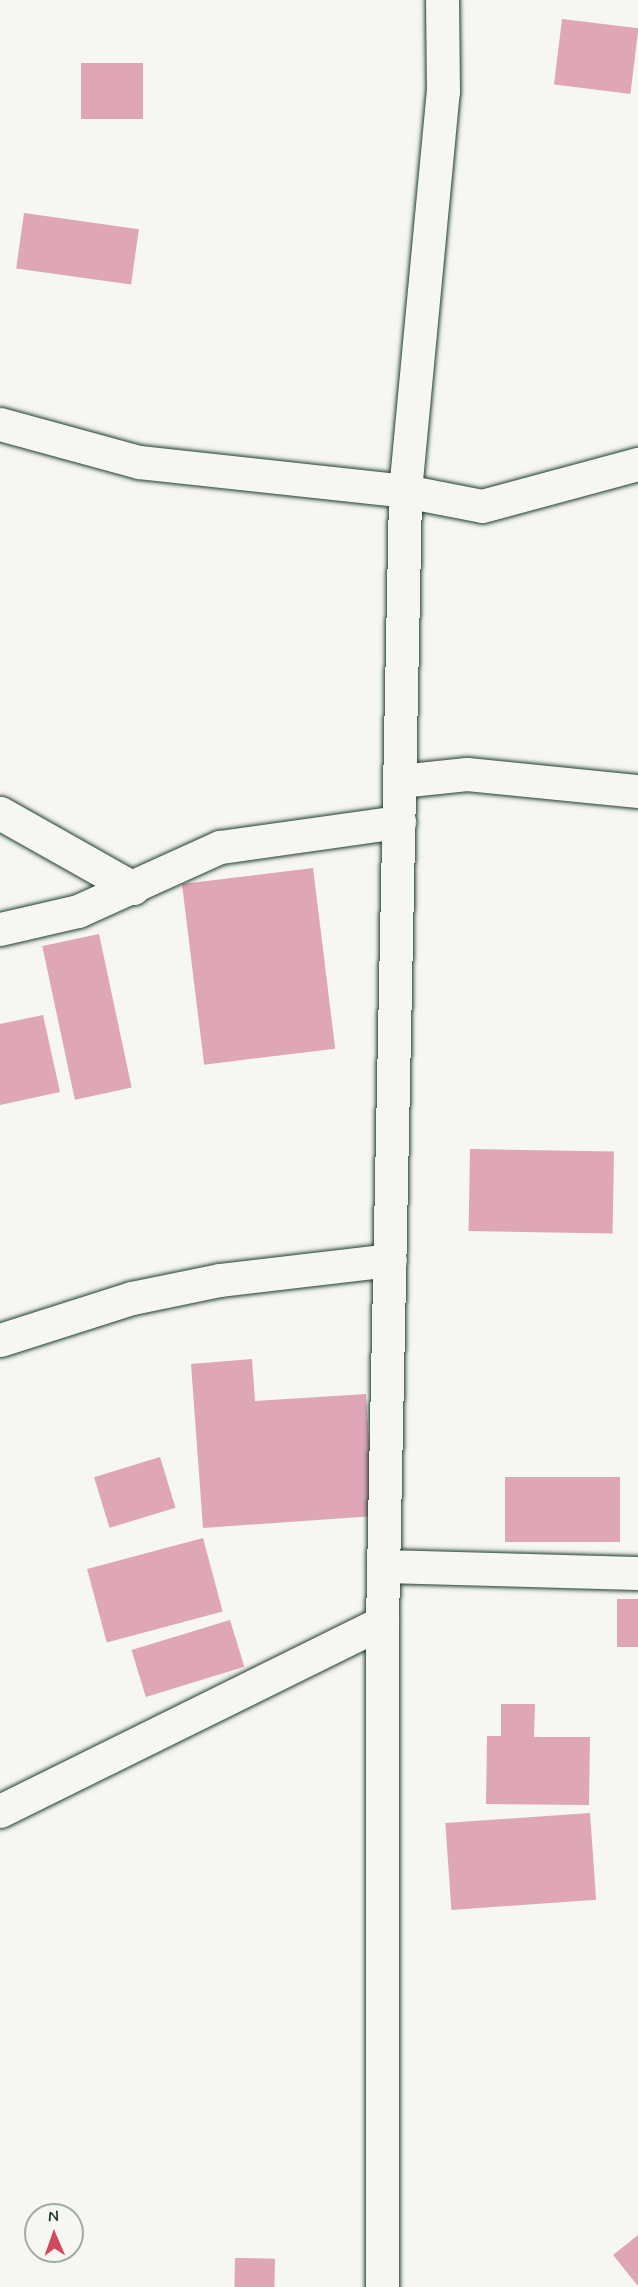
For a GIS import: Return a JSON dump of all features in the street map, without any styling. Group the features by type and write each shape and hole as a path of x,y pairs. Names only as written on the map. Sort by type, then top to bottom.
{"street":[{"path":"382,2287 382,1622 405,491 443,92 442,0"},
{"path":"0,424 139,462 405,491 482,506 638,464"},
{"path":"400,781 467,774 638,791"},
{"path":"0,813 133,888"},
{"path":"0,929 78,911 220,847 399,822"},
{"path":"0,1340 132,1298 220,1280 390,1260"},
{"path":"383,1566 638,1573"},
{"path":"0,1811 382,1622"}],"building":[{"path":"562,19 638,28 630,94 554,85"},
{"path":"81,63 143,63 143,119 81,119"},
{"path":"24,213 139,229 131,285 16,268"},
{"path":"313,868 335,1049 204,1065 182,884"},
{"path":"99,934 132,1088 75,1100 42,946"},
{"path":"43,1015 60,1092 0,1105 0,1024"},
{"path":"470,1149 614,1152 613,1234 469,1231"},
{"path":"252,1359 255,1401 366,1394 374,1516 203,1528 191,1364"},
{"path":"160,1457 175,1508 110,1528 94,1477"},
{"path":"505,1477 620,1477 620,1542 505,1542"},
{"path":"203,1538 223,1611 107,1642 87,1569"},
{"path":"617,1599 638,1599 638,1647 617,1647"},
{"path":"230,1620 244,1667 146,1697 132,1650"},
{"path":"501,1704 535,1704 534,1737 590,1737 589,1805 486,1804 487,1736 501,1736"},
{"path":"590,1813 596,1900 451,1910 445,1823"},
{"path":"638,2235 638,2286 613,2255"},
{"path":"235,2258 275,2259 274,2287 234,2287"}]}
